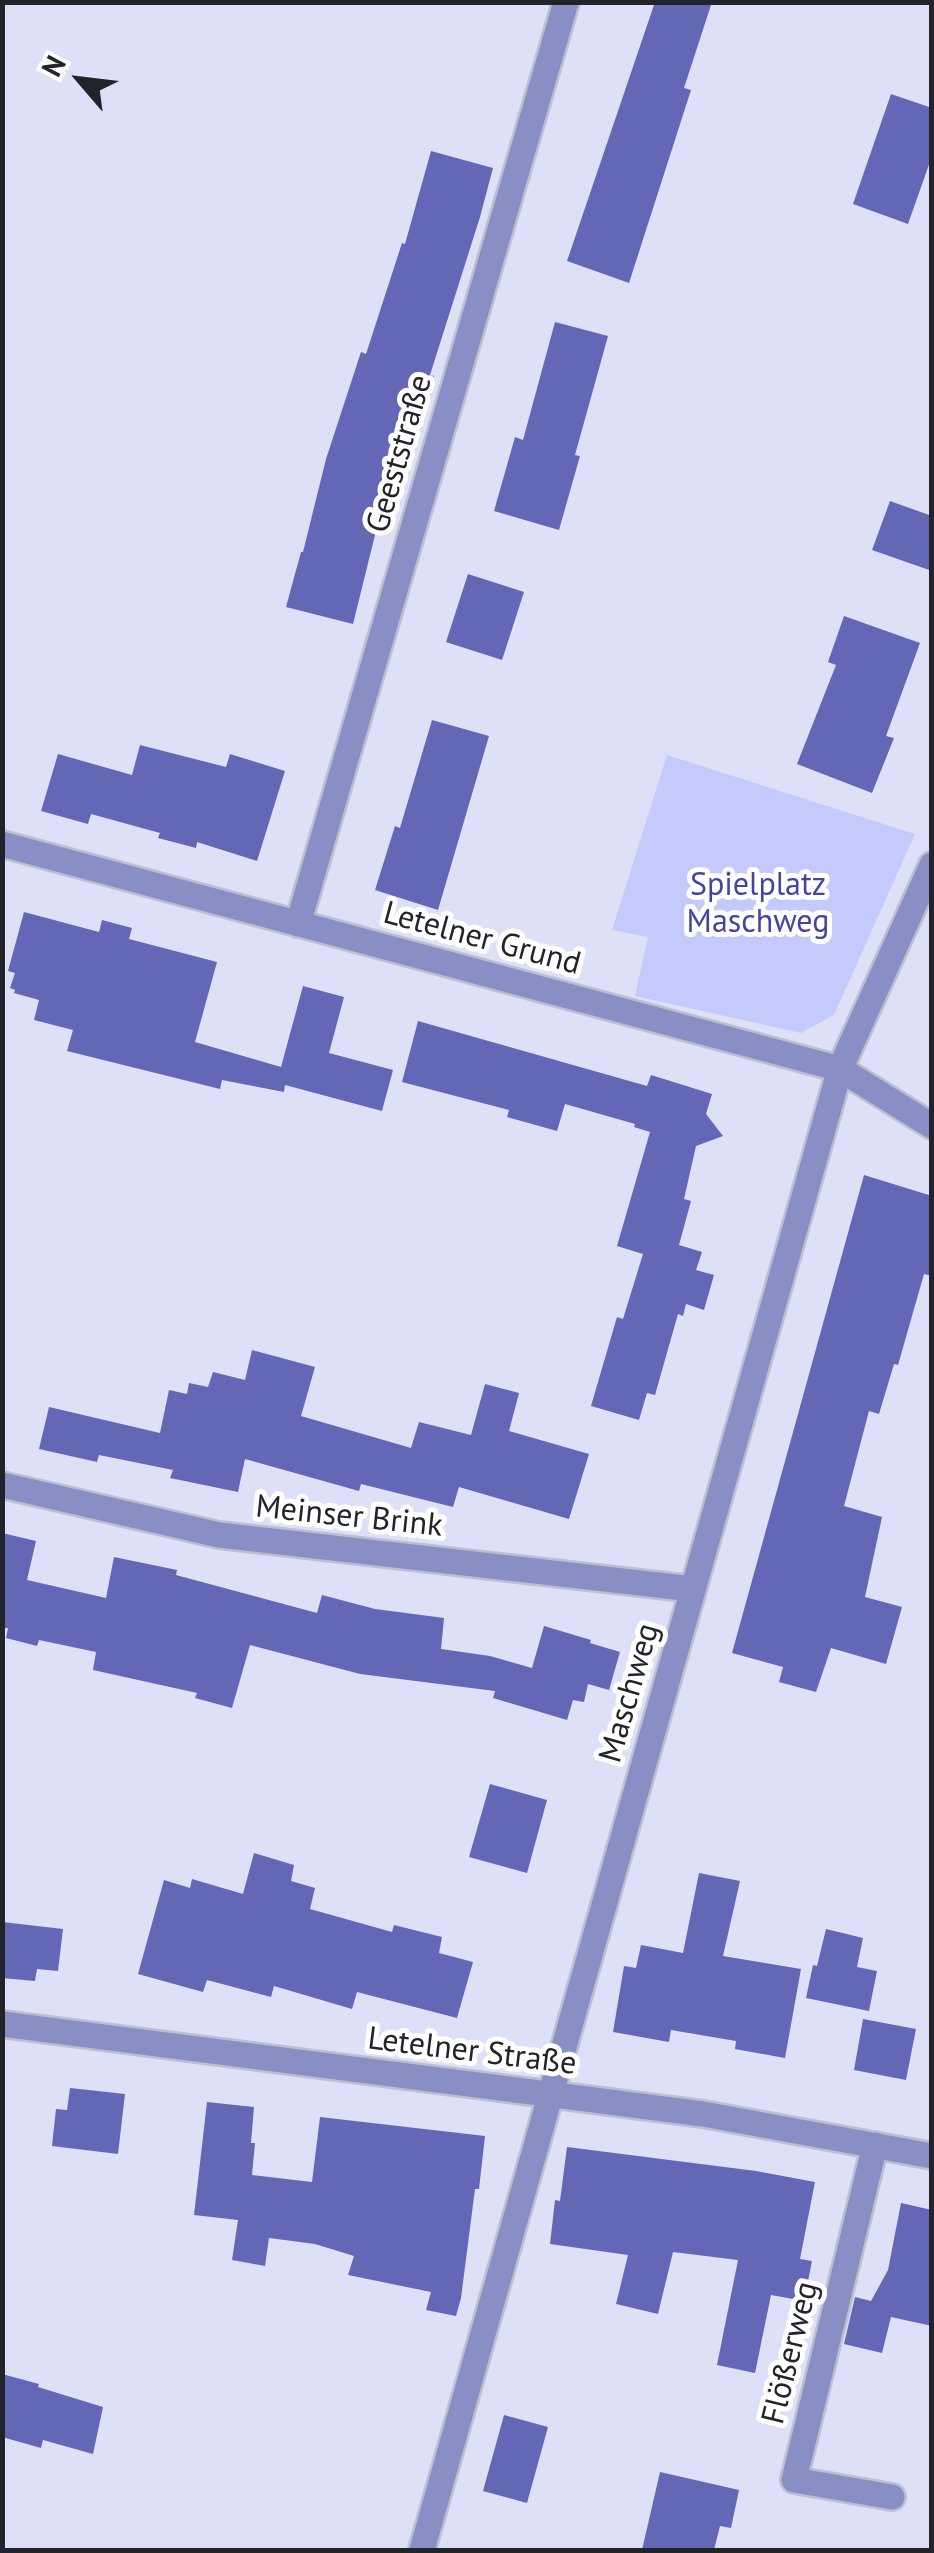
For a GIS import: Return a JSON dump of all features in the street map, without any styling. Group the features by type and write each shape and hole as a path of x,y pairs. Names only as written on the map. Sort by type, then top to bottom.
{"street":[{"name":"Geeststraße","path":"298,924 566,2"},
{"name":"Letelner Grund","path":"2,844 840,1069 932,1126"},
{"name":"Maschweg","path":"422,2550 840,1069 932,865"},
{"name":"Meinser Brink","path":"2,1485 219,1534 693,1588"},
{"name":"Letelner Straße","path":"2,2024 703,2114 932,2156"},
{"name":"Flößerweg","path":"875,2145 794,2480 892,2497"}],"green space":[{"name":"Spielplatz Maschweg","path":"667,755 915,834 834,1015 801,1033 635,996 648,937 612,930"}],"building":[{"path":"655,2 712,2 684,88 691,90 629,283 567,261"},
{"path":"891,94 932,108 932,156 908,224 853,204"},
{"path":"431,151 493,168 386,530 377,527 353,624 286,607 326,459 361,352 366,354 402,243 405,244"},
{"path":"555,322 608,336 559,530 494,511 515,437 523,440"},
{"path":"890,501 932,516 932,571 872,550"},
{"path":"468,574 524,592 502,660 446,642"},
{"path":"844,616 920,643 886,736 894,738 872,793 797,764 836,665 828,662"},
{"path":"432,720 489,736 438,910 375,890 395,826 400,828"},
{"path":"140,745 226,767 230,754 285,771 257,861 197,842 196,848 158,838 160,833 91,814 88,824 41,811 58,754 132,775"},
{"path":"24,912 99,932 102,920 132,928 129,939 217,962 195,1042 281,1067 303,986 344,997 329,1053 393,1070 382,1111 285,1085 284,1092 222,1080 220,1089 67,1051 73,1030 34,1020 39,1000 14,993 10,988 15,973 8,971"},
{"path":"418,1021 647,1086 651,1075 712,1094 706,1114 723,1136 696,1146 684,1199 691,1201 679,1245 702,1252 696,1270 714,1275 704,1310 686,1304 683,1316 678,1314 655,1395 647,1393 639,1420 591,1406 617,1317 623,1319 643,1254 617,1246 650,1132 565,1104 557,1131 507,1117 509,1110 402,1082"},
{"path":"864,1175 932,1196 932,1276 924,1274 898,1365 894,1364 879,1414 869,1411 844,1506 882,1517 865,1597 902,1607 886,1664 831,1648 816,1692 779,1682 783,1667 732,1653"},
{"path":"252,1350 315,1367 301,1416 411,1448 419,1422 471,1435 485,1384 519,1393 509,1431 589,1454 569,1519 459,1487 453,1507 361,1484 359,1491 245,1459 238,1492 170,1478 173,1470 99,1455 97,1462 39,1449 49,1407 160,1433 169,1390 187,1394 189,1383 208,1387 213,1372 245,1380"},
{"path":"2,1533 36,1541 27,1580 106,1598 114,1557 177,1570 176,1575 317,1613 322,1595 375,1609 444,1618 441,1649 490,1656 532,1668 544,1626 620,1652 609,1690 588,1684 584,1702 573,1700 567,1720 493,1698 495,1691 360,1674 250,1645 232,1708 195,1698 197,1693 93,1670 96,1652 39,1640 37,1646 6,1638 8,1628 2,1628"},
{"path":"490,1784 547,1800 527,1873 469,1857"},
{"path":"254,1853 294,1865 291,1881 315,1888 310,1909 392,1932 394,1925 442,1937 439,1953 473,1962 457,2018 357,1992 352,2009 274,1986 271,1997 207,1980 203,1992 138,1974 164,1880 190,1888 192,1879 243,1894"},
{"path":"699,1873 740,1881 723,1956 801,1969 785,2058 735,2049 736,2041 671,2030 669,2042 613,2032 624,1966 636,1968 641,1945 683,1953"},
{"path":"2,1922 63,1929 58,1971 37,1969 35,1981 2,1978"},
{"path":"826,1929 863,1938 857,1967 877,1971 869,2011 806,1998"},
{"path":"863,2019 916,2029 906,2080 854,2070"},
{"path":"70,2088 125,2094 118,2154 52,2146 56,2109 67,2110"},
{"path":"207,2102 254,2107 252,2175 312,2182 320,2117 485,2136 456,2316 426,2310 431,2292 348,2275 354,2256 315,2244 269,2238 265,2266 232,2260 238,2220 194,2215"},
{"path":"567,2147 815,2182 800,2259 812,2261 804,2301 771,2295 755,2373 717,2365 738,2260 673,2252 658,2314 616,2304 628,2255 550,2244"},
{"path":"901,2203 932,2210 932,2326 891,2317 882,2353 844,2344 855,2297 871,2301 888,2270"},
{"path":"2,2374 103,2407 93,2454 43,2440 41,2448 2,2437"},
{"path":"504,2415 548,2427 527,2503 483,2491"},
{"path":"660,2472 739,2490 731,2528 720,2526 714,2550 642,2550"}]}
